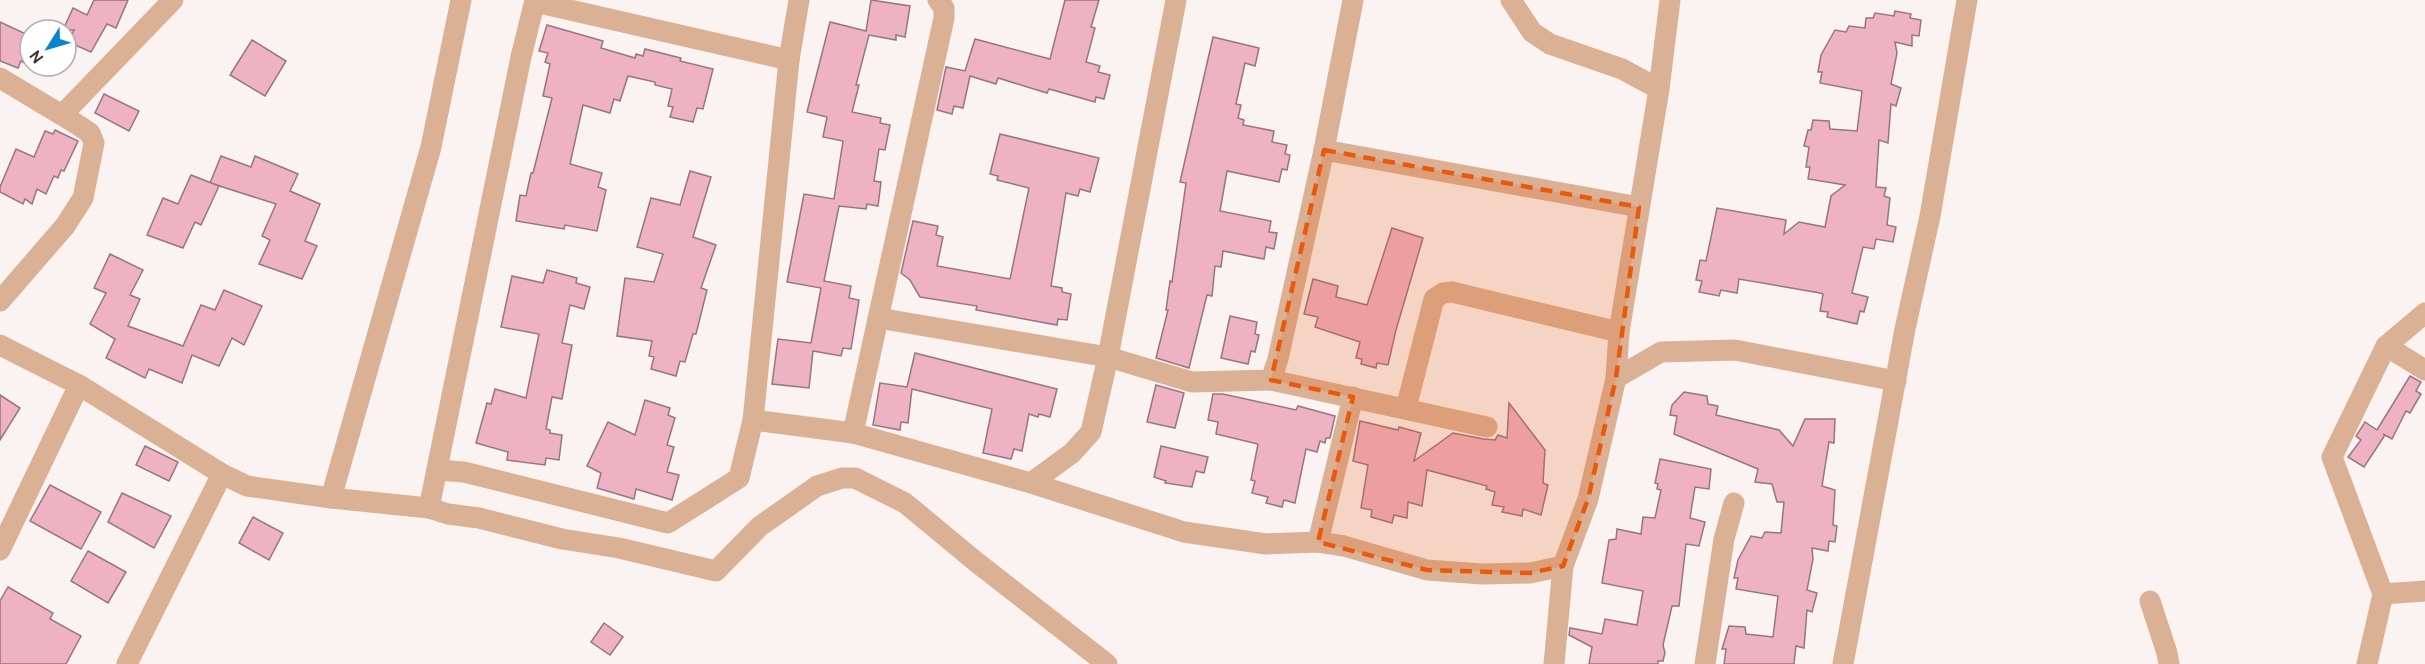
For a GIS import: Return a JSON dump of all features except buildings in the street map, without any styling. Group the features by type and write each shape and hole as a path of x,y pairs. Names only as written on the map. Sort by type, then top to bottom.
{"street":[{"path":"331,498 431,147 461,0"},
{"path":"437,470 464,472 668,523 739,478 753,420 789,60 799,0"},
{"path":"853,433 944,18 944,8 938,0"},
{"path":"1031,483 1072,453 1091,432 1108,357 1176,0"},
{"path":"1271,380 1278,359 1324,150 1353,0"},
{"path":"1511,0 1532,32 1550,44 1622,69 1659,89"},
{"path":"1554,664 1563,566 1588,499 1616,378 1619,332 1659,89 1670,0"},
{"path":"1843,664 1896,381 1930,216 1967,0"},
{"path":"62,115 171,1"},
{"path":"429,508 516,79 535,1 789,60"},
{"path":"0,78 90,134 94,143 83,198 65,226 0,301"},
{"path":"1324,150 1639,207"},
{"path":"1406,408 1434,299 1443,293 1452,292 1619,332"},
{"path":"2367,664 2383,594 2332,457 2386,346 2425,313"},
{"path":"878,318 1108,357 1192,382 1271,380 1406,408 1487,428"},
{"path":"0,345 79,386 222,474 247,486 331,498 429,508 716,571 759,527 817,486 842,478 855,478 905,503 1107,664"},
{"path":"2386,346 2425,370"},
{"path":"1616,378 1661,352 1735,350 1896,381"},
{"path":"0,550 79,386"},
{"path":"1318,542 1353,397"},
{"path":"753,420 853,433 1031,483 1184,532 1266,544 1318,542 1344,546 1427,570 1482,574 1530,573 1563,566"},
{"path":"127,664 222,474"},
{"path":"1705,664 1724,539 1734,503"},
{"path":"2383,594 2425,591"},
{"path":"2150,601 2168,653 2169,664"}],"highlighted area":[{"path":"1324,150 1639,207 1616,378 1588,499 1563,566 1530,573 1427,570 1318,542 1353,397 1271,380"}]}
